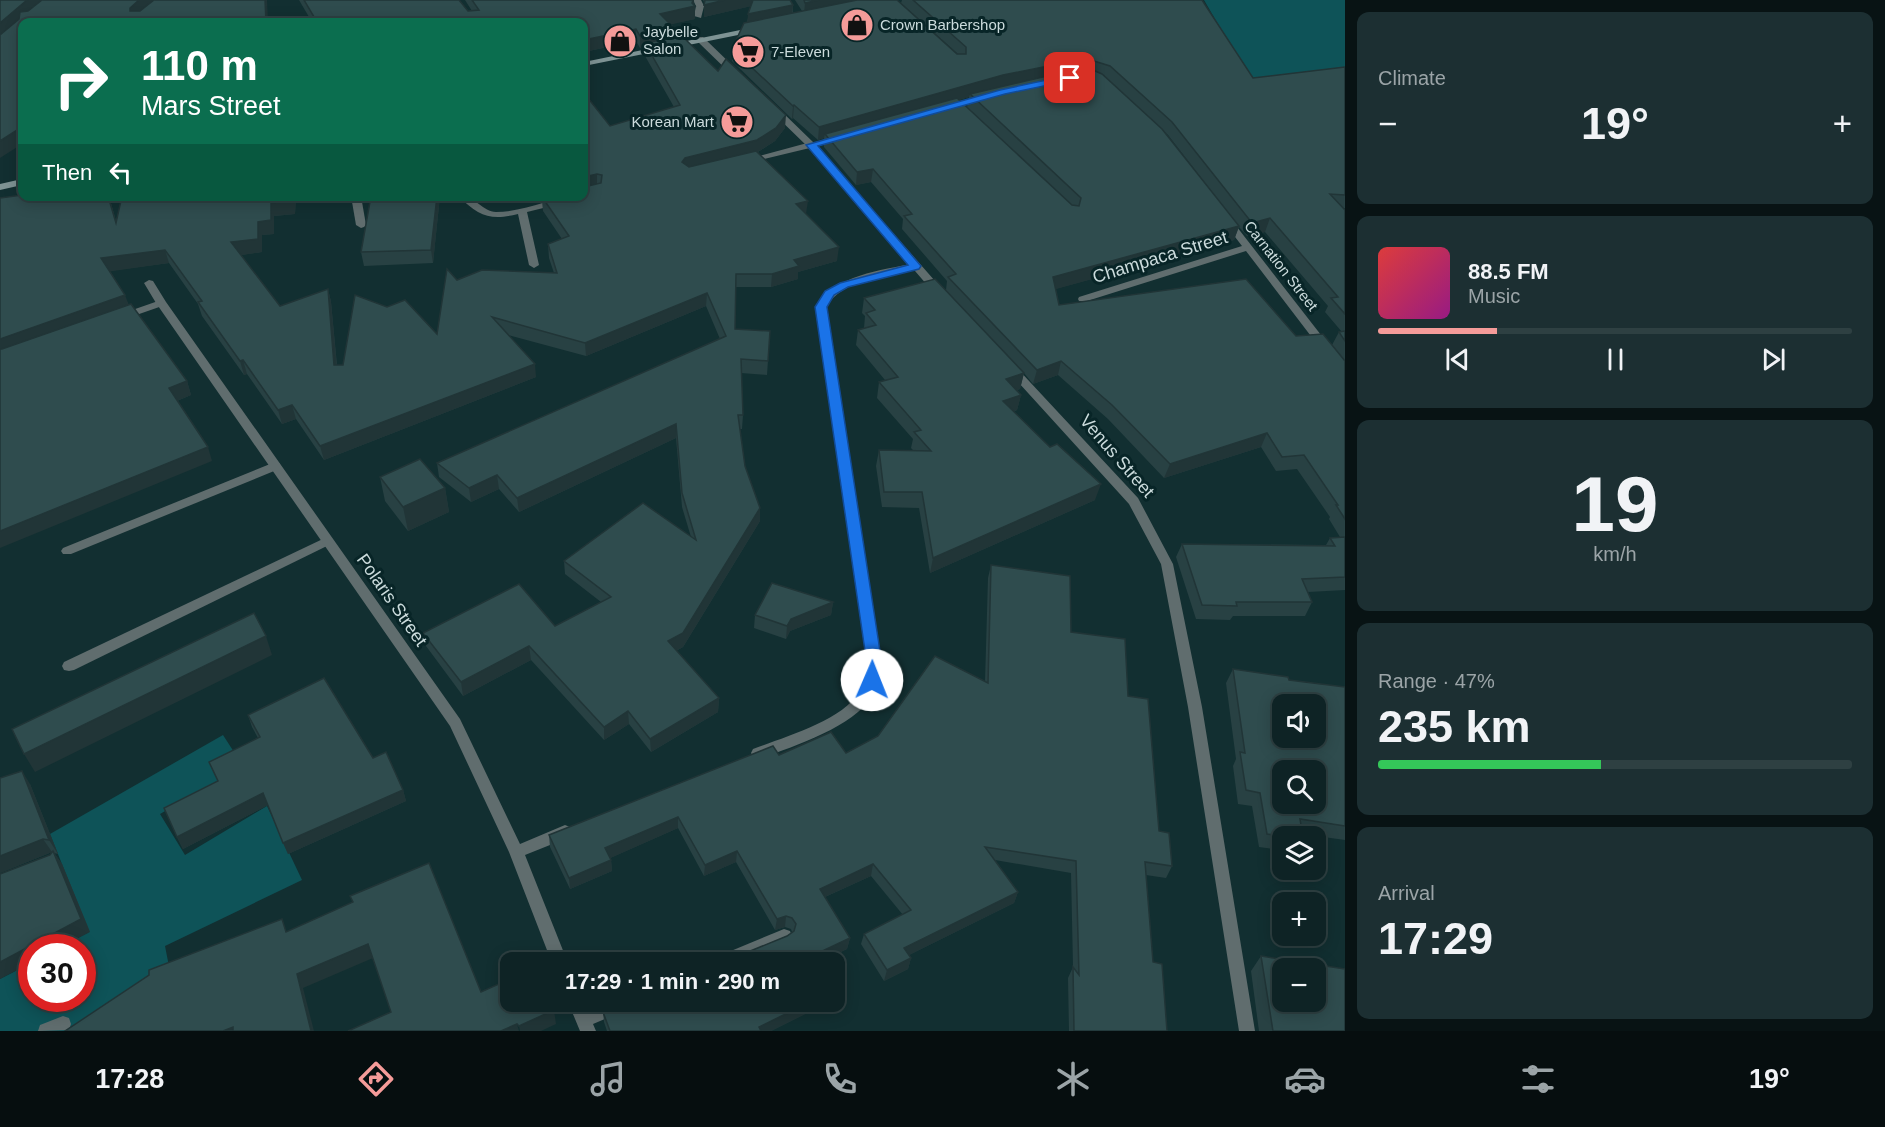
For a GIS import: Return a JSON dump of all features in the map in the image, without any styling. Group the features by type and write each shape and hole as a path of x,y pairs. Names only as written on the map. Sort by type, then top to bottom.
{"main road":[{"path":"588,63 699,39 768,27"},
{"path":"0,187 18,183"}],"street":[{"path":"697,0 700,6 698,16"},
{"path":"699,39 739,76"},
{"path":"763,99 811,145 948,301"},
{"path":"733,164 845,136"},
{"path":"357,201 362,225"},
{"path":"469,201 490,215 562,201"},
{"path":"522,210 534,265"},
{"name":"Carnation Street","path":"1220,211 1331,355"},
{"name":"Champaca Street","path":"1083,299 1248,247"},
{"path":"743,759 840,719 859,704 872,680 873,651 821,307 829,293 844,285 915,266"},
{"name":"Polaris Street","path":"149,283 455,723 516,852 556,952"},
{"path":"116,319 161,303"},
{"name":"Venus Street","path":"1005,362 1134,501 1167,564 1195,707 1247,1031"},
{"path":"67,551 275,466"},
{"path":"69,666 327,541"},
{"path":"516,852 581,826"},
{"path":"746,952 784,936"},
{"path":"585,1025 608,1012"},
{"path":"46,1031 63,1024"}],"shaded area":[{"path":"1204,0 1345,0 1345,79 1256,90"},
{"path":"223,735 243,766 160,814 185,855 267,806 302,880 165,946 176,1002 104,1031 0,1031 0,979 18,970 18,1012 96,1012 96,934 85,934 89,932 50,834"}],"building":[{"path":"0,0 27,0 0,23"},
{"path":"42,0 139,0 130,8 130,11 140,11 154,0 265,0 266,18 19,18 20,12 28,11"},
{"path":"304,0 459,0 468,11 479,10 472,0 693,0 692,3 695,6 660,14 675,29 640,36 636,29 588,39 588,18 315,18"},
{"path":"705,0 725,0 704,5"},
{"path":"753,0 790,0 793,5 748,14"},
{"path":"857,0 897,0 957,54 966,54 966,47 913,0 1202,0 1253,78 1345,67 1345,195 1330,194 1345,210 1345,314 1331,298 1338,297 1270,218 1252,223 1172,122 1110,66 1094,61 1073,61 1003,75 819,127 732,49 744,23"},
{"path":"18,20 18,130 0,141 0,35"},
{"path":"682,36 718,71 726,59 786,115 776,128 757,140 685,158 682,162 689,167 756,151 808,201 796,204 839,247 794,260 799,266 772,274 736,274 735,329 770,331 768,361 741,359 743,415 738,415 745,466 760,508 683,633 668,641 719,698 650,739 628,711 604,727 529,646 461,682 423,633 519,584 555,626 611,597 564,561 643,503 696,540 682,493 676,424 517,498 497,475 469,488 437,463 726,336 707,293 585,343 492,317 535,364 320,446 292,405 278,410 198,302 202,301 165,250 101,258 125,295 0,339 0,198 18,196 18,201 109,201 116,223 121,201 285,201 271,203 271,220 258,222 258,239 231,242 280,306 328,289 334,365 343,365 355,295 387,307 405,300 437,334 447,269 457,280 482,270 557,273 548,244 569,236 545,201 588,201 588,186 601,183 602,175 588,176 588,98 610,126 680,105 645,43"},
{"path":"1073,70 1093,70 1102,74 1162,129 1239,226 1053,277 1059,305 1246,279 1296,336 1323,334 1345,361 1345,519 1304,455 1282,457 1267,433 1170,464 1112,405 1061,361 1037,370 948,277 956,274 904,216 912,214 873,169 857,172 825,134 957,98 1072,205 1079,206 1081,198 970,94"},
{"path":"370,201 436,201 431,250 361,252"},
{"path":"935,279 1024,373 1006,379 1021,395 1003,401 1050,447 1057,444 1101,484 933,558 922,492 884,492 879,450 931,451 914,432 921,430 879,382 898,377 858,330 876,325 866,313 875,310 864,298"},
{"path":"131,304 187,381 169,388 208,447 0,531 0,349"},
{"path":"1345,331 1345,341 1339,332"},
{"path":"420,459 445,488 403,507 380,477"},
{"path":"1345,537 1345,577 1302,579 1312,602 1236,602 1237,606 1202,605 1182,544 1335,546 1330,538"},
{"path":"991,565 1070,576 1071,632 1125,639 1128,696 1148,699 1159,831 1169,833 1172,866 1145,862 1153,962 1162,964 1167,1031 1074,1031 1073,967 1079,975 1076,861 985,847 1018,892 904,948 911,958 887,970 864,934 911,910 873,864 820,889 850,938 820,952 748,952 787,936 794,931 796,924 792,918 786,916 777,919 737,851 705,865 678,817 605,848 611,860 569,878 549,835 773,746 779,755 831,732 846,753 878,736 935,656 988,683"},
{"path":"772,583 833,602 791,619 787,626 755,615"},
{"path":"254,613 266,636 24,754 12,729"},
{"path":"1233,669 1288,677 1289,680 1345,687 1345,826 1300,819 1301,826 1272,826 1272,835 1267,834 1260,793 1246,790 1240,752 1245,753"},
{"path":"324,678 373,758 386,752 403,790 283,843 263,793 177,837 164,808 218,781 209,762 260,737 248,715"},
{"path":"22,771 49,840 43,839 0,856 0,778"},
{"path":"53,851 81,919 53,934 18,934 18,952 0,962 0,874 50,855"},
{"path":"429,863 481,992 500,983 500,1012 550,1012 519,1026 517,1024 501,1031 348,1031 391,1012 368,944 297,974 311,1031 233,1031 233,1027 223,1031 65,1031 149,975 149,970 282,919 286,932 353,902 350,896"},
{"path":"1261,956 1274,958 1272,958 1272,1012 1326,1012 1326,966 1345,969 1345,1031 1273,1031"},
{"path":"603,1012 790,1012 759,1027 761,1031 610,1031"}],"place":[{"name":"Crown Barbershop","path":"857,25"},
{"name":"Jaybelle Salon","path":"620,41"},
{"name":"7-Eleven","path":"748,52"},
{"name":"Korean Mart","path":"737,122"}],"route":[{"path":"872,680 873,651 821,307 829,293 844,285 915,266 811,145 1004,92 1070,78"}]}
